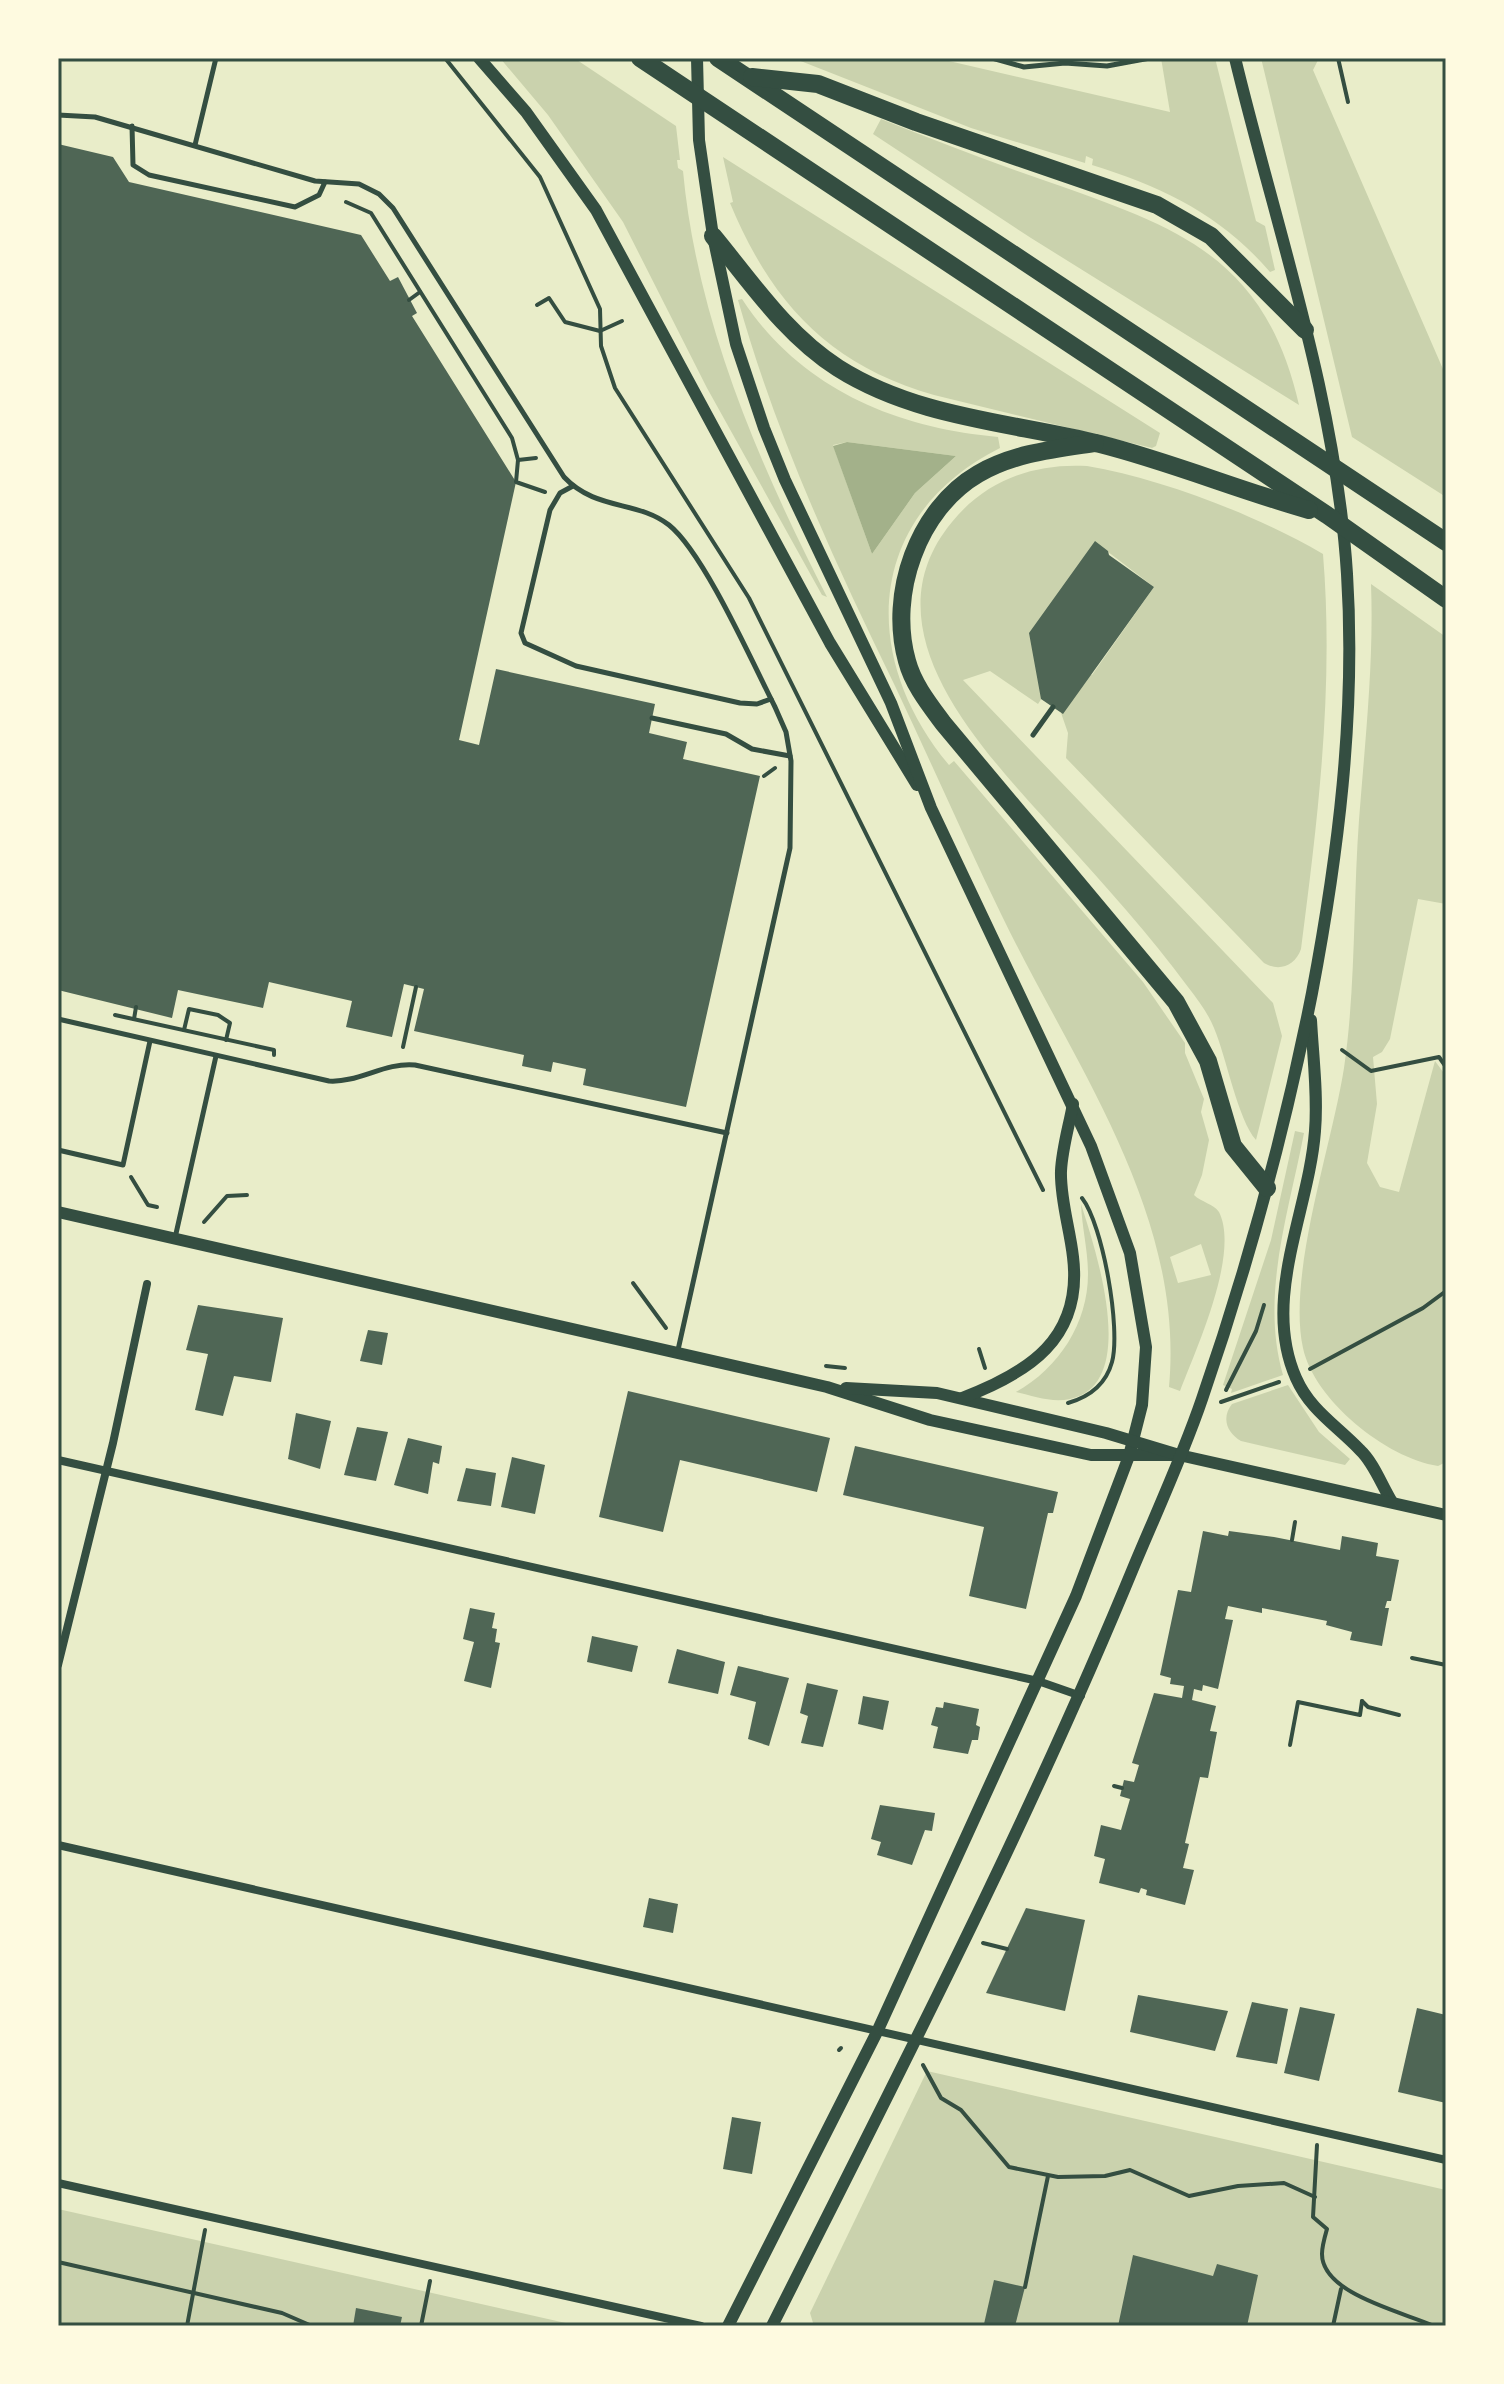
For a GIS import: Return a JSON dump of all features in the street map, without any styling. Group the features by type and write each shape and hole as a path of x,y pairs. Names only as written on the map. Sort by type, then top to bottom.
{"highway":[{"path":"624,58 671,81"},
{"path":"640,58 1327,515 1446,599"},
{"path":"718,58 1446,542"},
{"path":"748,77 818,84 929,127 1157,205 1211,236 1305,330"},
{"path":"713,236 796,335 823,358 873,388 948,413 1095,443 1153,459 1224,486 1327,515"},
{"path":"1095,443 1011,458 976,475 950,498 925,530 910,563 902,614 906,658 922,694 943,723 1176,1002 1211,1069 1233,1146 1267,1188"}],"street":[{"path":"479,58 533,122 596,210 830,643 931,808"},
{"path":"697,58 697,111 703,178 736,344 774,454 891,703 931,808 1073,1104 1118,1214 1138,1287 1146,1364 1142,1405 1129,1456 1076,1596 877,2032 728,2326"},
{"path":"772,2326 915,2041 1081,1696 1179,1455 1206,1387 1267,1188 1311,998 1337,829 1349,692 1349,617 1339,497 1317,381 1238,61"},
{"path":"1311,998 1315,1131 1287,1285 1284,1321 1287,1350 1304,1395 1327,1421 1362,1451 1392,1502"},
{"path":"962,1398 1023,1371 1049,1346 1063,1322 1074,1273 1061,1172 1073,1104"},
{"path":"58,1212 827,1387 930,1420 1091,1455 1179,1455"},
{"path":"58,1665 107,1472 147,1284"},
{"path":"827,1387 937,1393 962,1398 1179,1455 1446,1515"},
{"path":"58,1460 1038,1681 1081,1696"},
{"path":"58,1845 1446,2160"},
{"path":"58,2183 701,2326"}],"lane":[{"path":"195,145 216,58"},
{"path":"992,58 1024,67 1065,63 1107,66 1150,58"},
{"path":"58,115 95,117 325,182 359,184 387,201 553,463 573,486 593,499 650,515 676,532 701,567 771,699 786,732 790,756 793,788 790,848 678,1354"},
{"path":"132,126 133,165 149,175 295,207 312,201 325,182"},
{"path":"573,486 558,496 550,510 521,633 525,643 576,666 750,704 771,699"},
{"path":"1033,735 1053,707"},
{"path":"652,718 726,734 752,749 790,756"},
{"path":"58,1019 335,1082 399,1065 415,1065 727,1133"},
{"path":"58,1150 123,1165 150,1041"},
{"path":"175,1238 216,1056"}],"path":[{"path":"445,58 540,177 600,309 600,331 608,370 622,401 749,598 1035,1180 1051,1195"},
{"path":"1338,58 1348,102"},
{"path":"346,202 371,213 512,438 518,460 516,482 558,496"},
{"path":"409,300 420,292"},
{"path":"537,305 549,298 565,322 600,331 622,321"},
{"path":"403,1047 416,987"},
{"path":"134,1019 136,1007"},
{"path":"184,1030 189,1009 218,1015 230,1023 226,1040"},
{"path":"103,1012 274,1050"},
{"path":"155,1024 157,1015"},
{"path":"1342,1050 1371,1071 1439,1057 1446,1067"},
{"path":"123,1165 148,1205 157,1207"},
{"path":"204,1222 227,1196 247,1195"},
{"path":"1068,1403 1083,1398 1098,1387 1113,1360 1110,1298 1084,1200"},
{"path":"633,1283 666,1328"},
{"path":"1307,1372 1423,1308 1446,1291"},
{"path":"979,1349 987,1373"},
{"path":"1221,1402 1285,1380"},
{"path":"1292,1540 1295,1522"},
{"path":"1412,1658 1446,1665"},
{"path":"1290,1745 1298,1702 1360,1715 1362,1701 1368,1707 1399,1715"},
{"path":"1114,1786 1122,1788"},
{"path":"981,1943 1007,1949"},
{"path":"922,2065 941,2098 961,2110 1009,2167 1048,2176 1105,2176 1130,2170 1189,2196 1238,2186 1284,2183 1315,2197"},
{"path":"1317,2131 1313,2217 1327,2229 1321,2255 1329,2274 1341,2289 1434,2326"},
{"path":"1025,2287 1048,2176"},
{"path":"187,2326 207,2216"},
{"path":"58,2262 282,2313 312,2326"},
{"path":"421,2326 434,2266"},
{"path":"1333,2326 1341,2289"}],"shaded area":[{"path":"500,58 574,58 676,126 678,168 683,171 690,227 717,337 755,443 827,597 822,595 707,388 623,222 548,115"},
{"path":"793,58 936,58 1170,112 1161,58 1215,58 1256,221 1265,226 1275,270 1270,272 1232,234 1189,205 1143,183 1092,165 1093,159 1086,156 1085,163 971,128"},
{"path":"1261,58 1319,58 1313,70 1446,376 1446,497 1352,437"},
{"path":"881,119 1136,214 1209,254 1239,281 1264,314 1284,354 1299,405 1031,238 873,134"},
{"path":"723,157 1160,433 1156,446 1152,448 934,395 897,382 834,347 808,325 764,271 730,203 733,202"},
{"path":"742,299 765,330 792,357 853,398 923,424 998,437 1000,448 956,476 923,510 901,549 890,591 890,634 900,679 920,723 949,765 954,761 1143,982 1185,1043 1185,1053 1204,1099 1201,1112 1209,1140 1202,1175 1194,1195 1219,1212 1224,1230 1224,1252 1213,1302 1180,1391 1169,1387 1169,1323 1160,1261 1142,1201 1091,1085 1002,916 829,545 770,400 738,300","holes":["847,442 956,456 915,493 872,554 833,445","1201,1244 1211,1275 1178,1283 1170,1257"]},
{"path":"847,442 956,456 915,493 872,554 833,446"},
{"path":"1067,466 1087,466 1116,472 1177,489 1239,512 1323,554 1327,654 1318,801 1301,949 1295,960 1286,966 1275,967 1264,963 1066,758 1068,733 1051,684 1038,704 990,671 963,680 1273,1003 1282,1036 1256,1140 1244,1118 1212,1022 1202,1007 1143,930 972,733 946,692 928,650 921,607 927,564 952,522 980,495 1012,477","holes":["1095,542 1154,587 1092,675 1030,634"]},
{"path":"1371,584 1446,637 1446,904 1418,899 1390,1039 1382,1052 1373,1057 1377,1104 1367,1163 1380,1187 1399,1192 1435,1061 1446,1076 1446,1462 1438,1466 1397,1452 1375,1439 1337,1406 1310,1368 1303,1348 1300,1318 1306,1248 1348,1037 1370,673"},
{"path":"1295,1131 1304,1133 1279,1254 1274,1315 1283,1375 1231,1393 1232,1389 1223,1385 1271,1240"},
{"path":"1081,1204 1095,1251 1107,1312 1108,1342 1104,1368 1091,1388 1070,1399 1049,1400 1016,1392 1058,1357 1077,1327 1083,1310 1088,1274"},
{"path":"1288,1385 1319,1432 1350,1459 1345,1465 1241,1441 1232,1434 1226,1420 1232,1404"},
{"path":"927,2071 1446,2190 1446,2326 814,2326 810,2313"},
{"path":"58,2209 579,2326 58,2326"}],"building":[{"path":"58,144 113,157 129,182 361,235 390,281 398,277 417,313 412,316 516,482 459,740 479,745 496,669 655,704 649,733 687,742 683,759 760,776 686,1107 583,1085 586,1069 553,1062 551,1072 522,1066 524,1055 414,1031 424,989 404,984 392,1037 346,1027 352,1001 269,982 263,1008 178,990 172,1018 58,990"},
{"path":"1095,541 1109,555 1154,587 1063,714 1041,699 1029,633"},
{"path":"198,1305 283,1318 271,1382 234,1376 223,1416 195,1410 208,1354 186,1350"},
{"path":"368,1330 388,1333 382,1365 360,1361"},
{"path":"628,1391 830,1438 817,1492 680,1460 663,1532 599,1517"},
{"path":"296,1413 331,1421 320,1469 288,1459"},
{"path":"357,1427 388,1432 376,1481 344,1475"},
{"path":"408,1438 442,1446 439,1464 433,1462 428,1494 394,1485"},
{"path":"855,1446 1058,1492 1053,1513 1048,1513 1026,1609 969,1596 984,1527 843,1495"},
{"path":"512,1457 545,1465 535,1514 501,1507"},
{"path":"466,1468 496,1473 491,1506 457,1501"},
{"path":"1203,1531 1228,1536 1229,1531 1274,1537 1340,1550 1342,1536 1378,1543 1376,1556 1399,1560 1391,1601 1387,1601 1385,1608 1389,1608 1382,1646 1350,1640 1352,1632 1326,1625 1327,1621 1262,1608 1262,1613 1228,1606 1225,1619 1233,1620 1218,1689 1203,1685 1202,1691 1194,1689 1192,1700 1216,1706 1210,1731 1217,1732 1208,1778 1200,1777 1185,1843 1189,1844 1183,1868 1194,1870 1185,1905 1146,1895 1147,1890 1141,1888 1139,1893 1099,1883 1105,1859 1094,1856 1101,1825 1121,1830 1130,1799 1120,1796 1124,1780 1134,1782 1139,1765 1132,1763 1154,1693 1182,1698 1184,1686 1170,1684 1171,1678 1160,1675 1178,1590 1191,1592"},
{"path":"470,1608 495,1613 492,1628 497,1629 495,1642 500,1643 491,1688 464,1681 474,1642 463,1639"},
{"path":"592,1636 638,1646 632,1672 587,1662"},
{"path":"677,1649 725,1662 718,1694 668,1683"},
{"path":"738,1666 789,1678 769,1746 748,1739 756,1702 730,1695"},
{"path":"807,1683 838,1690 823,1747 801,1743 808,1716 800,1713"},
{"path":"863,1696 889,1701 883,1730 858,1724"},
{"path":"944,1702 979,1709 976,1725 980,1727 978,1740 972,1740 968,1754 933,1748 938,1727 931,1725 936,1707 943,1708"},
{"path":"880,1805 935,1813 932,1831 925,1830 912,1865 877,1855 881,1842 871,1839"},
{"path":"649,1898 678,1904 673,1933 643,1927"},
{"path":"1026,1908 1085,1920 1065,2011 986,1993"},
{"path":"1138,1995 1228,2011 1215,2051 1130,2032"},
{"path":"1252,2002 1288,2009 1277,2064 1236,2057"},
{"path":"1300,2007 1335,2014 1319,2081 1284,2073"},
{"path":"1417,2008 1446,2015 1446,2103 1398,2092"},
{"path":"732,2117 761,2122 752,2174 723,2169"},
{"path":"1133,2255 1213,2276 1217,2264 1258,2275 1247,2326 1118,2326"},
{"path":"994,2280 1025,2287 1015,2326 984,2324"},
{"path":"356,2308 402,2317 400,2326 353,2326"}]}
